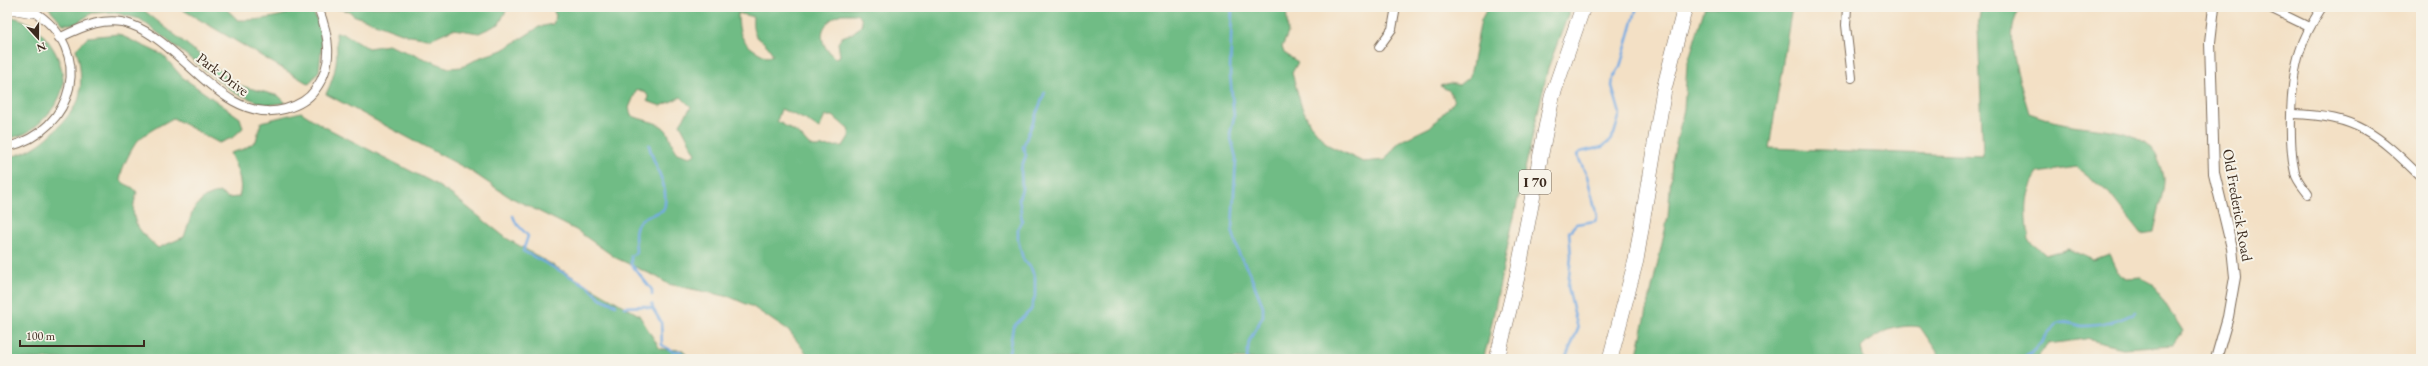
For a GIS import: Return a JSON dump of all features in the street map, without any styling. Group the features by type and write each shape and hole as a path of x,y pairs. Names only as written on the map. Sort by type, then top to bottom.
{"highway":[{"name":"I 70","path":"1497,359 1517,278 1552,97 1583,7"},
{"path":"1610,359 1636,260 1664,89 1685,7"}],"main road":[{"path":"7,7 31,9"}],"street":[{"name":"Park Drive","path":"59,38 79,28 97,23 114,21 132,25 150,34 237,104 254,111 270,112 288,108 305,100 312,93 323,75 327,66 329,46 318,7"},
{"path":"1378,47 1392,29 1396,7"},
{"path":"1847,7 1846,25 1852,78"},
{"name":"Old Frederick Road","path":"2214,7 2210,49 2214,173 2232,248 2235,277 2228,317 2216,359"},
{"path":"2268,7 2309,27"},
{"path":"2308,194 2295,174 2292,114 2294,74 2309,27 2322,7"},
{"path":"7,147 28,140 54,119 66,100 72,72 69,56 59,38 47,21 31,9"},
{"path":"2292,114 2329,116 2356,124 2381,140 2421,177"}],"green space":[{"path":"48,7 141,8 238,85 279,96 286,103 266,105 235,93 140,19 112,12 92,13 75,24 63,24"},
{"path":"178,7 224,7 238,20 256,20 305,8 313,12 318,23 322,43 319,71 309,84"},
{"path":"329,7 508,7 499,24 479,33 453,29 430,39 410,36 353,15 349,11"},
{"path":"552,7 1286,7 1288,33 1282,47 1284,53 1298,62 1292,73 1301,105 1310,124 1328,145 1363,162 1385,160 1399,142 1430,127 1454,102 1450,91 1440,86 1450,83 1459,85 1470,76 1481,20 1488,7 1571,7 1548,68 1483,359 811,359 790,332 753,307 730,297 668,284 657,277 616,258 576,230 508,196 469,170 326,94 335,71 337,50 336,33 343,33 368,48 388,45 449,68 462,67 481,57 503,50 539,27 553,24 556,16","holes":["738,13 753,17 753,26 756,35 769,48 773,55 767,57 748,45 741,35 738,22","841,14 856,14 861,18 862,24 853,33 842,37 838,43 840,56 835,58 825,46 822,34 827,23","637,89 646,93 649,98 647,101 661,106 681,97 691,107 680,124 696,154 690,157 678,153 663,127 631,115 629,108","781,109 806,120 819,129 825,116 833,116 848,129 850,135 843,146 814,147 808,144 799,134 777,121"]},
{"path":"1705,7 1792,7 1769,148 1983,156 1978,26 1981,7 2023,7 2016,16 2013,28 2013,43 2014,58 2029,113 2062,123 2113,130 2140,139 2151,148 2159,161 2164,178 2162,196 2154,232 2141,234 2109,193 2076,167 2038,173 2033,181 2028,198 2027,214 2029,241 2046,255 2068,249 2093,260 2109,254 2117,271 2127,279 2141,278 2153,285 2183,331 2173,345 2123,348 2085,339 2048,344 2036,359 1942,359 1920,327 1904,326 1888,330 1873,338 1861,348 1864,359 1636,359 1668,217 1672,161 1684,109 1687,65"},
{"path":"7,17 18,18 29,23 47,40 54,50 59,62 63,84 59,98 45,118 26,133 7,139"},
{"path":"118,34 163,55 182,77 240,118 243,128 232,138 219,143 173,118 148,133 136,143 123,167 121,180 136,190 137,193 133,211 134,218 140,230 158,248 184,237 193,210 204,198 219,192 228,198 239,197 241,186 240,180 230,153 244,149 256,141 261,122 301,112 323,126 432,182 452,195 506,238 639,315 660,349 683,350 689,359 7,359 7,157 26,152 44,141 77,104 81,80 76,49 88,37"}],"waterway":[{"path":"1232,7 1230,74 1234,117 1230,134 1236,158 1232,229 1239,254 1249,272 1263,306 1263,316 1249,341 1247,359"},
{"path":"1565,359 1578,329 1568,287 1571,256 1569,232 1576,224 1595,221 1597,217 1587,176 1577,155 1580,152 1602,147 1609,142 1614,134 1620,114 1612,86 1613,78 1620,67 1637,7"},
{"path":"1008,359 1013,327 1031,310 1035,296 1035,278 1031,268 1023,259 1018,240 1018,228 1022,220 1019,198 1022,189 1021,169 1026,155 1023,147 1045,92"},
{"path":"649,145 665,192 664,209 644,218 637,225 635,234 636,253 631,256 631,264 652,290 652,295"},
{"path":"513,216 516,223 528,236 523,251 588,286 600,298 616,305"},
{"path":"652,304 653,309 661,322 662,345 674,352 680,351 687,359"},
{"path":"624,307 644,306 653,309"},
{"path":"2025,356 2036,348 2053,327 2058,324 2064,322 2082,326 2096,325 2117,320 2136,312"}]}
